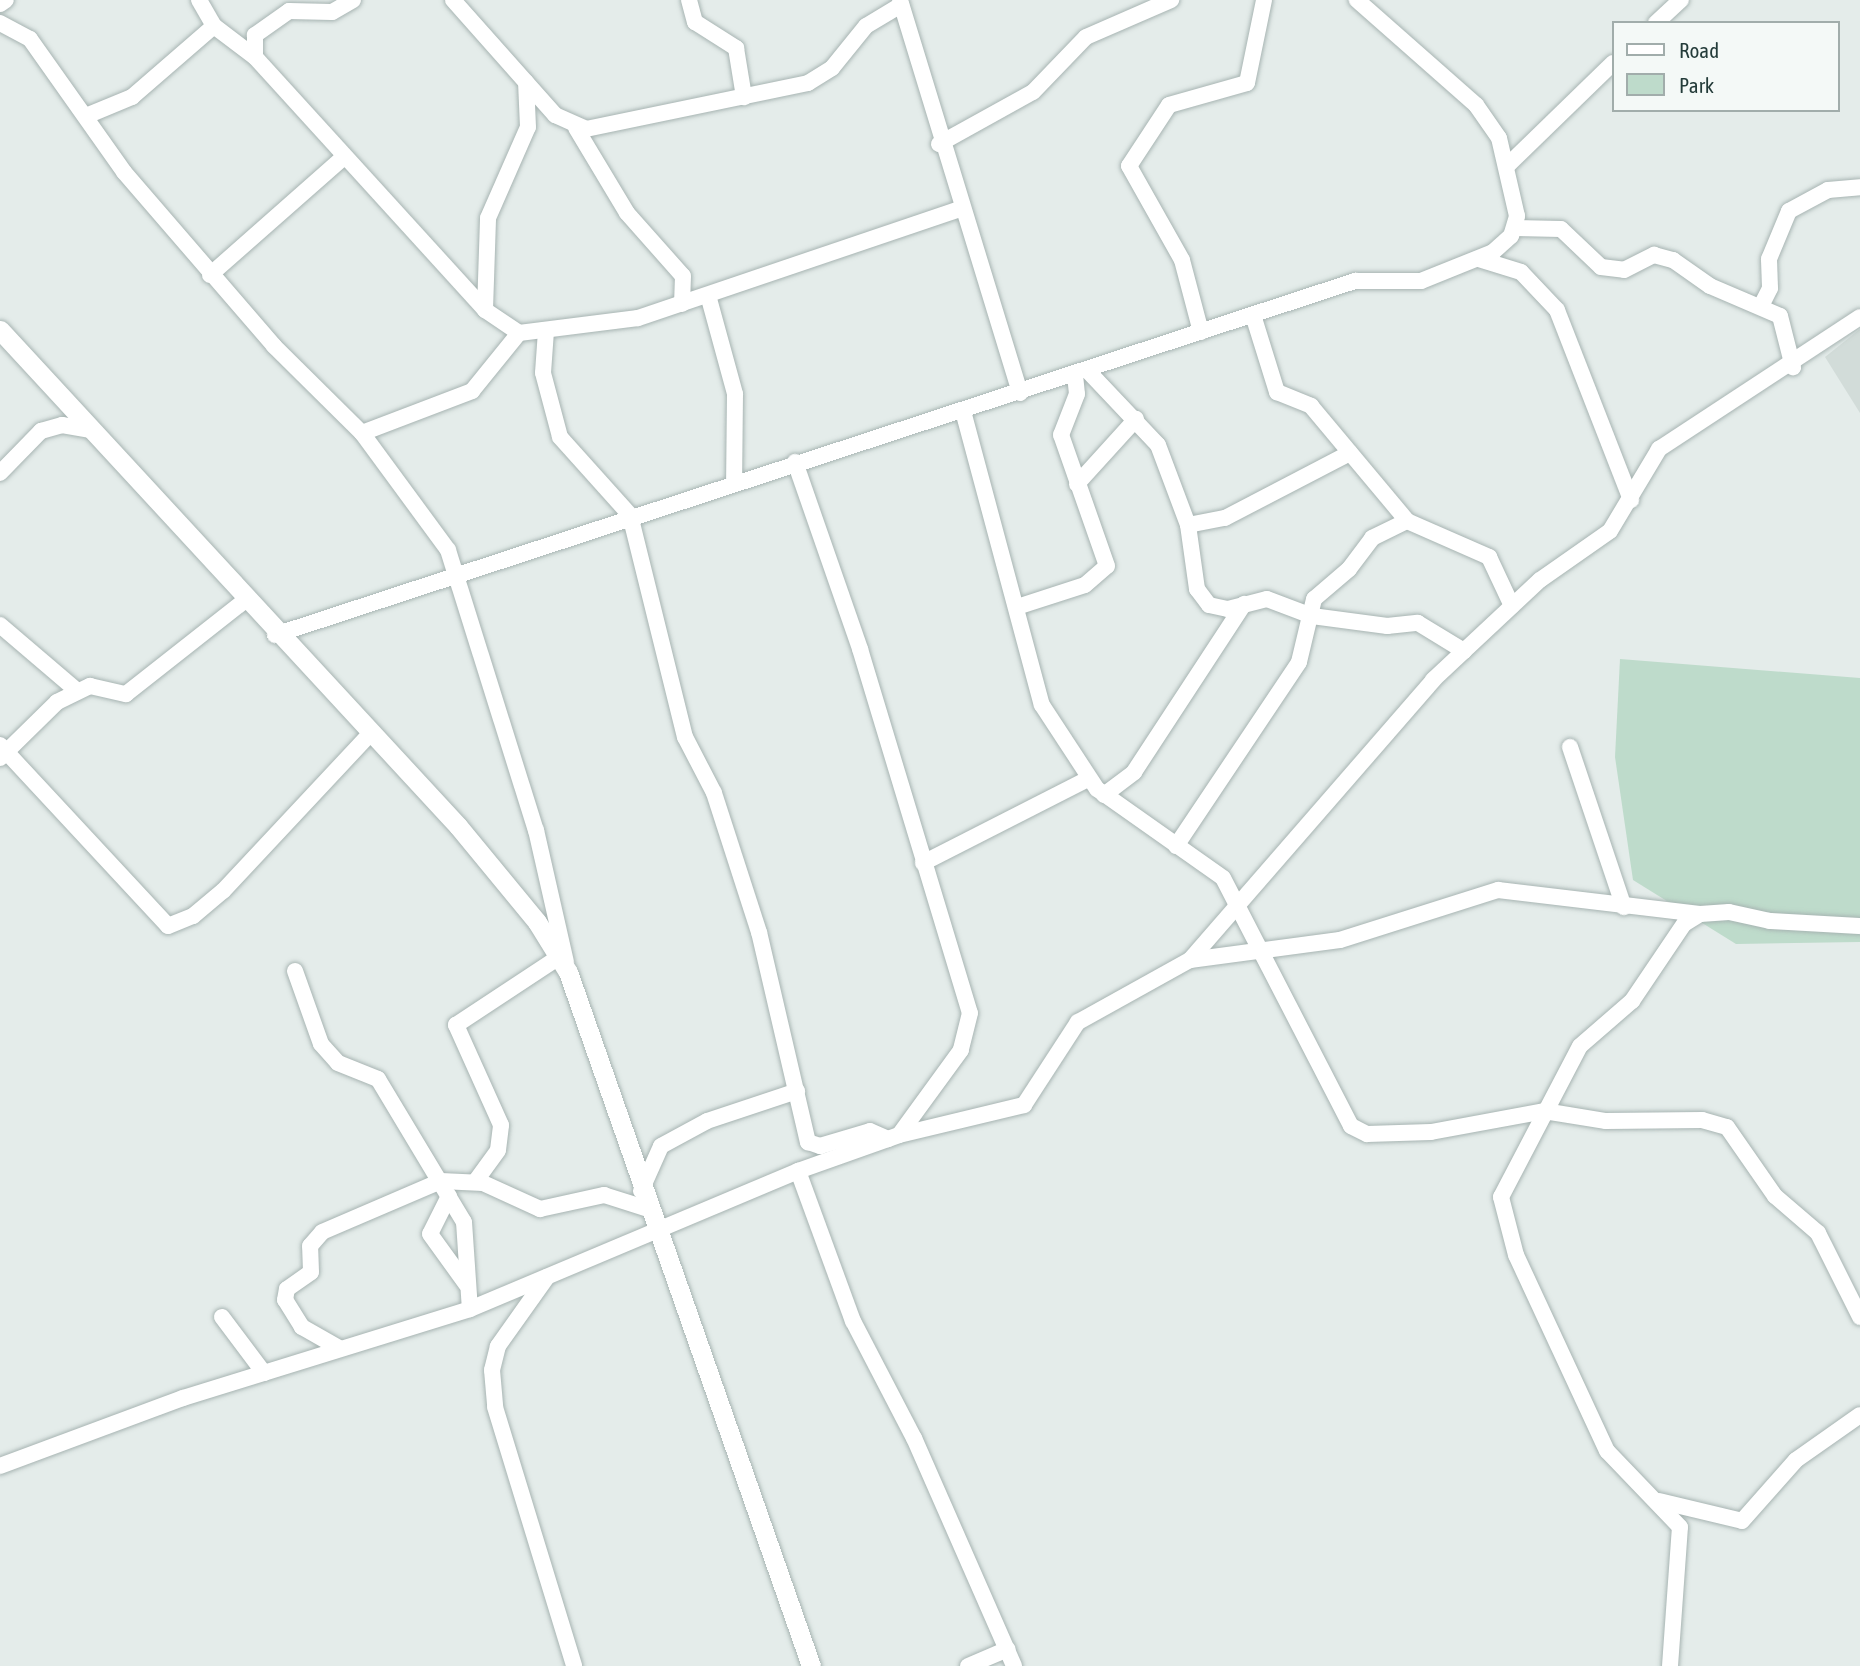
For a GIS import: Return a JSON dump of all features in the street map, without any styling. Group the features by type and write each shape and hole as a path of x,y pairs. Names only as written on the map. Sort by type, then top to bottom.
{"street":[{"path":"0,4 6,0"},
{"path":"199,0 214,26 255,57 485,310 519,332 625,322 960,209"},
{"path":"255,57 255,36 289,11 331,12 353,0"},
{"path":"453,0 526,82 576,128 627,213 683,276 682,304"},
{"path":"689,0 695,22 736,48 744,97"},
{"path":"939,144 1033,92 1086,37 1171,0"},
{"path":"1201,332 1182,260 1129,166 1169,105 1247,83 1264,0"},
{"path":"1357,0 1476,105 1509,164 1515,228"},
{"path":"1658,21 1681,0"},
{"path":"576,128 744,97 818,79 866,26 900,2 939,144 1020,393"},
{"path":"0,23 30,40 210,275 362,433 431,524 460,574 539,842 564,965 654,1229 811,1666"},
{"path":"86,116 132,97 214,26"},
{"path":"1509,164 1612,64"},
{"path":"485,310 488,218 528,127 526,82"},
{"path":"210,275 344,157"},
{"path":"1761,306 1770,288 1769,260 1789,211 1828,190 1860,187"},
{"path":"275,635 630,515 1020,393 1355,281 1416,282 1479,259 1515,228 1561,229 1601,267 1624,270 1646,257 1662,256 1710,286 1761,306 1787,327 1793,367"},
{"path":"1479,259 1521,272 1557,310 1631,500"},
{"path":"708,295 735,394 734,483"},
{"path":"1253,315 1277,391 1305,400 1407,521 1489,557 1512,606"},
{"path":"0,1466 264,1373 470,1309 654,1229 798,1171 894,1137 1024,1105 1078,1022 1190,960 1240,906 1381,738 1464,651 1512,606 1610,531 1631,500 1659,449 1793,367 1860,317"},
{"path":"0,330 275,635 458,826 564,965"},
{"path":"547,331 543,373 560,437 630,515 685,737 713,793 747,890 811,1145 865,1131 894,1137"},
{"path":"362,433 472,391 519,332"},
{"path":"1081,372 1136,419 1158,445 1188,525 1202,598 1219,608 1273,600 1312,616 1387,626 1418,623 1464,651"},
{"path":"1017,607 1104,572 1106,558 1077,484 1061,422 1077,394 1081,372"},
{"path":"963,411 1042,705 1088,779 1104,795 1223,878 1240,906 1335,1101 1358,1131 1431,1132 1545,1111 1616,1121 1702,1120 1727,1127 1774,1196 1818,1233 1860,1317"},
{"path":"1077,484 1136,419"},
{"path":"0,473 41,431 62,425 90,430"},
{"path":"1188,525 1225,517 1350,453"},
{"path":"795,462 860,649 971,1023 961,1050 894,1137"},
{"path":"1176,846 1299,662 1318,594 1349,569 1372,538 1407,521"},
{"path":"0,625 76,690 126,694 244,601"},
{"path":"1104,795 1135,772 1244,604"},
{"path":"76,690 2,752 168,926 193,916 223,891 371,733"},
{"path":"1570,747 1624,907"},
{"path":"923,863 1088,779"},
{"path":"1190,960 1340,940 1498,890 1624,907 1860,926"},
{"path":"1670,1666 1680,1527 1607,1451 1502,1220 1507,1179 1583,1041 1632,1001 1673,938 1700,914"},
{"path":"475,1182 498,1150 501,1125 456,1025 564,965"},
{"path":"295,971 330,1057 378,1079 449,1196 468,1239 466,1284 470,1309"},
{"path":"645,1200 661,1146 707,1121 797,1091"},
{"path":"798,1171 853,1321 914,1438 1014,1666"},
{"path":"339,1348 302,1327 285,1300 287,1289 311,1272 310,1246 322,1232 441,1181 475,1182 540,1209 604,1195 645,1200"},
{"path":"449,1196 430,1234 466,1284"},
{"path":"549,1275 498,1346 492,1370 495,1406 574,1666"},
{"path":"222,1317 264,1373"},
{"path":"1652,1499 1742,1521 1796,1460 1860,1415"},
{"path":"968,1666 984,1662 1008,1649"}],"shaded area":[{"path":"1860,329 1860,413 1825,357"}],"green space":[{"path":"1620,659 1860,678 1860,942 1736,944 1633,880 1615,757"}]}
